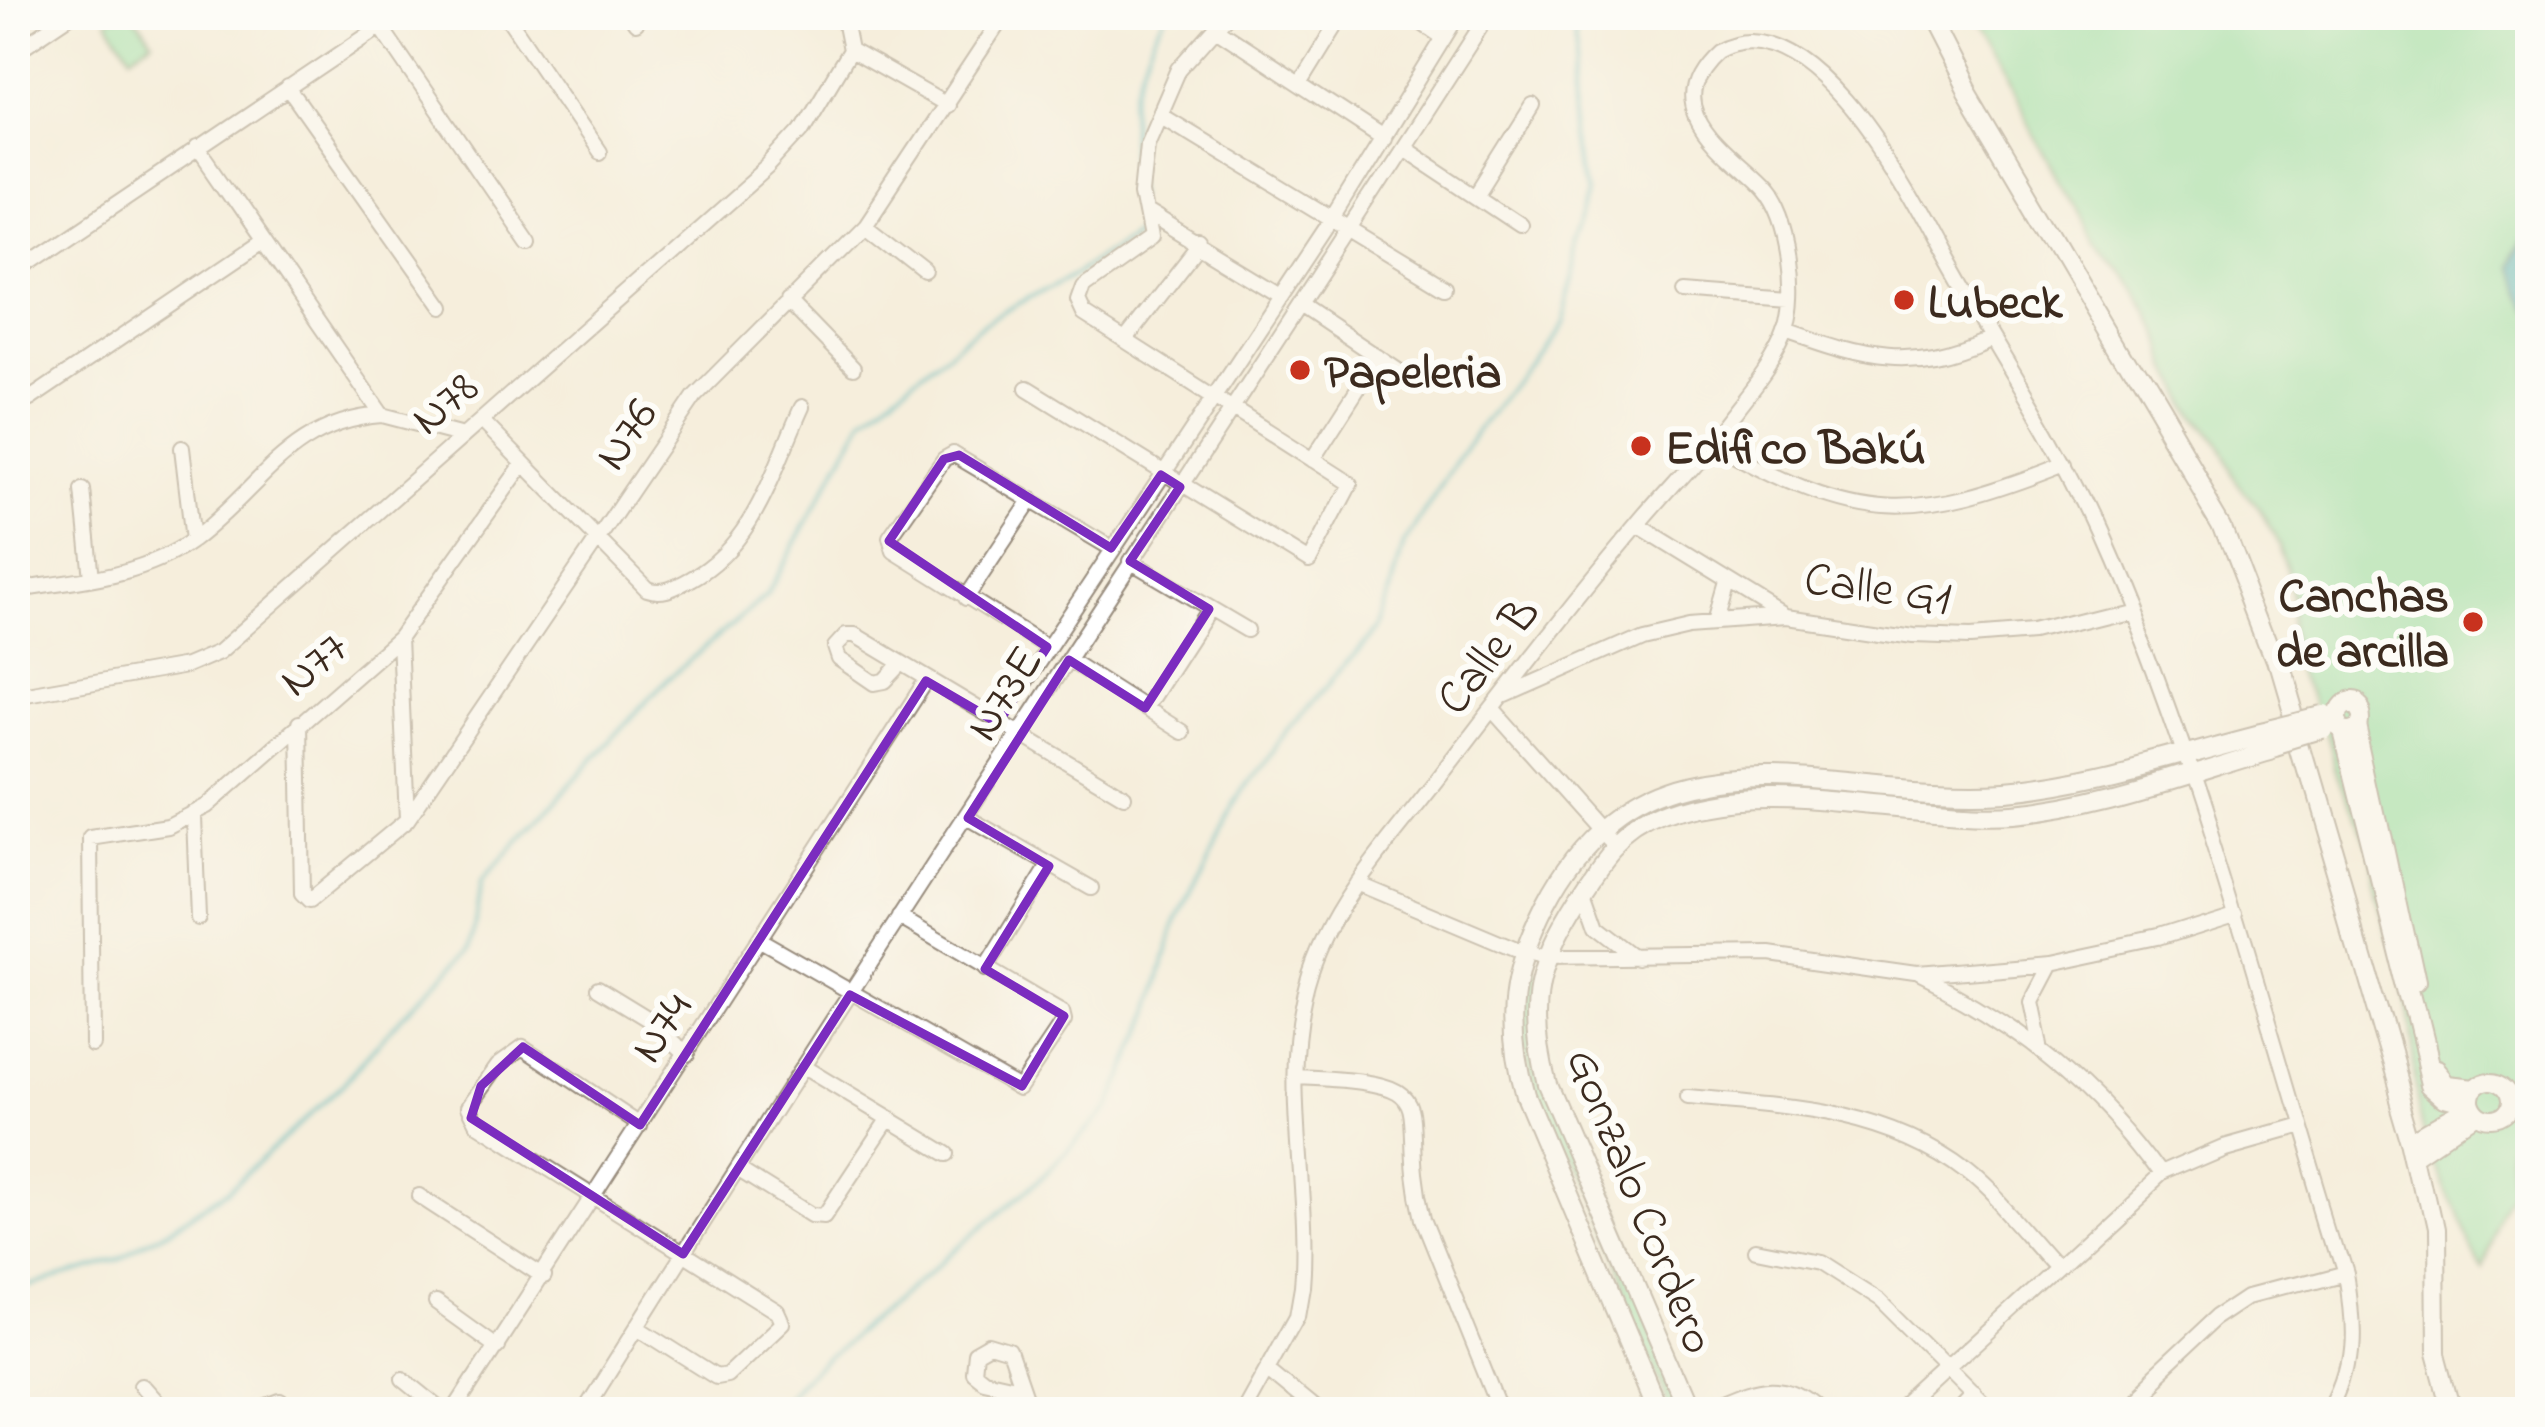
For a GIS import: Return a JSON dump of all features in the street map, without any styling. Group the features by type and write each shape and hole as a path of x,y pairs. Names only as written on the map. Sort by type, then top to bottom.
{"street":[{"path":"15,52 70,15"},
{"path":"15,273 398,15"},
{"path":"506,15 599,152"},
{"path":"843,15 850,50 947,105"},
{"name":"N76","path":"299,723 302,894 306,900 315,899 407,820 710,377 865,225 1004,15"},
{"path":"1027,388 1180,487 1309,562 1350,484 1212,399 1080,308 1083,287 1148,244 1144,159 1179,69 1227,15"},
{"path":"1300,83 1342,15"},
{"path":"1410,15 1444,38"},
{"name":"N73E","path":"998,723 1330,221 1458,15"},
{"name":"N73E","path":"584,1412 899,917 1021,737 1130,561 1236,410 1488,15"},
{"path":"1927,15 1976,109 2224,527 2283,684 2418,1149 2436,1231 2437,1355 2452,1412"},
{"path":"381,27 528,242"},
{"name":"Calle B","path":"1244,1412 1297,1315 1302,1286 1296,1078 1301,1008 1324,934 1496,704 1638,526 1712,442 1786,331 1791,299 1785,232 1767,192 1724,158 1698,124 1695,99 1697,80 1720,47 1767,28 1787,32 1823,57 1870,120 1988,338 2065,464 2129,609 2237,916 2342,1273 2351,1322 2348,1361 2324,1412"},
{"path":"1217,29 1382,138"},
{"name":"N78","path":"15,696 186,666 219,652 788,148 850,50"},
{"path":"288,88 443,307"},
{"path":"1478,194 1533,106"},
{"path":"1163,116 1444,287"},
{"path":"1403,147 1519,224"},
{"path":"198,148 382,415"},
{"path":"1149,216 1279,296"},
{"path":"865,225 925,272"},
{"path":"30,399 262,242"},
{"path":"1126,339 1200,244"},
{"path":"1685,292 1791,299"},
{"path":"788,301 854,368"},
{"path":"1302,306 1400,372"},
{"path":"1786,331 1854,355 1899,360 1943,358 1988,338"},
{"path":"1312,460 1378,357"},
{"path":"482,421 653,591 675,587 704,571 740,541 802,407"},
{"path":"15,590 149,563 193,540 298,442 334,422 382,415 463,436"},
{"path":"1712,442 1786,485 1844,503 1904,508 1981,497 2065,464"},
{"path":"182,448 193,540"},
{"path":"1047,647 894,550 890,537 944,459 959,455 1111,548"},
{"name":"N77","path":"92,1044 90,838 168,826 194,817 399,638 524,464"},
{"path":"83,490 92,578"},
{"path":"966,598 1032,500"},
{"name":"Calle G1","path":"1638,526 1786,617 1911,636 1972,638 2034,633 2129,609"},
{"path":"1130,561 1247,630"},
{"path":"1717,622 1727,584"},
{"path":"1145,708 1209,609"},
{"path":"1615,847 1496,704 1642,635 1786,617"},
{"path":"901,664 885,680 874,683 839,659 835,647 851,634 1124,796"},
{"path":"399,638 407,820"},
{"path":"1069,661 1182,732"},
{"name":"N74","path":"453,1412 595,1200 926,681"},
{"name":"Gonzalo Cordero","path":"1659,1412 1525,1095 1512,1048 1521,952 1562,873 1599,829 1671,789 1746,774 1944,793 2009,790 2077,781 2180,752 2335,724 2378,850 2430,1084 2447,1099 2472,1105 2418,1149"},
{"name":"Gonzalo Cordero","path":"1688,1412 1547,1084 1536,1044 1544,957 1615,847 1681,811 1759,796 1944,816 2077,804 2188,772 2274,738"},
{"path":"194,817 198,918"},
{"path":"968,818 1091,888"},
{"path":"985,969 1049,866"},
{"path":"1357,884 1521,952 1544,957 1770,954 1917,975 2050,964 2158,941 2237,916"},
{"path":"1585,889 1598,926 1642,959"},
{"path":"762,940 1012,1089 1022,1086 1064,1021 1062,1012 899,917"},
{"path":"2039,1045 2030,1002 2050,964"},
{"path":"1917,975 1982,1006 2039,1045 2130,1135 2159,1175"},
{"path":"598,988 647,1018 687,1054"},
{"path":"637,1327 716,1377 731,1371 781,1327 782,1319 478,1124 469,1106 498,1065 523,1047 640,1125"},
{"path":"805,1068 947,1154"},
{"path":"1296,1078 1378,1081 1394,1086 1411,1106 1423,1219 1502,1412"},
{"path":"1687,1100 1804,1109 1911,1137 1969,1174 2056,1267"},
{"path":"739,1170 811,1214 829,1212 887,1121"},
{"path":"1901,1412 2159,1175 2222,1148 2296,1127"},
{"path":"418,1196 544,1277"},
{"path":"1756,1250 1817,1262 1878,1301 1989,1412"},
{"path":"2120,1412 2219,1319 2252,1297 2342,1273"},
{"path":"436,1303 497,1347"},
{"path":"1268,1371 1318,1412"},
{"path":"404,1379 443,1412"},
{"path":"141,1385 165,1412"},
{"path":"1701,1412 1760,1389 1780,1387 1798,1392 1820,1412"},
{"path":"1019,1388 1030,1412"},
{"path":"1958,1412 1973,1395"},
{"path":"251,1412 280,1401 297,1412"}],"highlighted area":[{"path":"959,455 1111,548 1161,475 1180,487 1130,561 1209,609 1145,708 1069,660 968,818 1049,866 985,969 1064,1016 1022,1086 850,995 683,1254 471,1118 481,1086 523,1047 640,1125 926,681 998,723 1047,647 889,541 944,459"}],"green space":[{"path":"114,15 134,15 153,40 132,55 107,20"},
{"path":"1963,15 2530,15 2530,1199 2476,1261 2280,553"},
{"path":"1525,973 1538,973 1532,1041 1684,1412 1671,1412 1533,1091 1522,1049"}],"water":[{"path":"2521,225 2530,227 2530,316 2526,318 2503,267"}],"waterway":[{"path":"1138,192 1131,147 1133,101 1145,56 1166,15"},
{"path":"772,1412 798,1382 1040,1179 1109,1108 1152,1011 1174,928 1218,833 1289,728 1382,625 1404,544 1475,432 1559,320 1598,183 1576,15"},
{"path":"15,1290 119,1261 228,1190 342,1085 401,1016 471,948 481,882 665,681 767,595 864,418 982,324 1074,273 1142,224"}],"place":[{"name":"Lubeck","path":"1904,300"},
{"name":"Papeleria","path":"1300,370"},
{"name":"Edifico Bakú","path":"1641,446"},
{"name":"Canchas de arcilla","path":"2473,622"}]}
